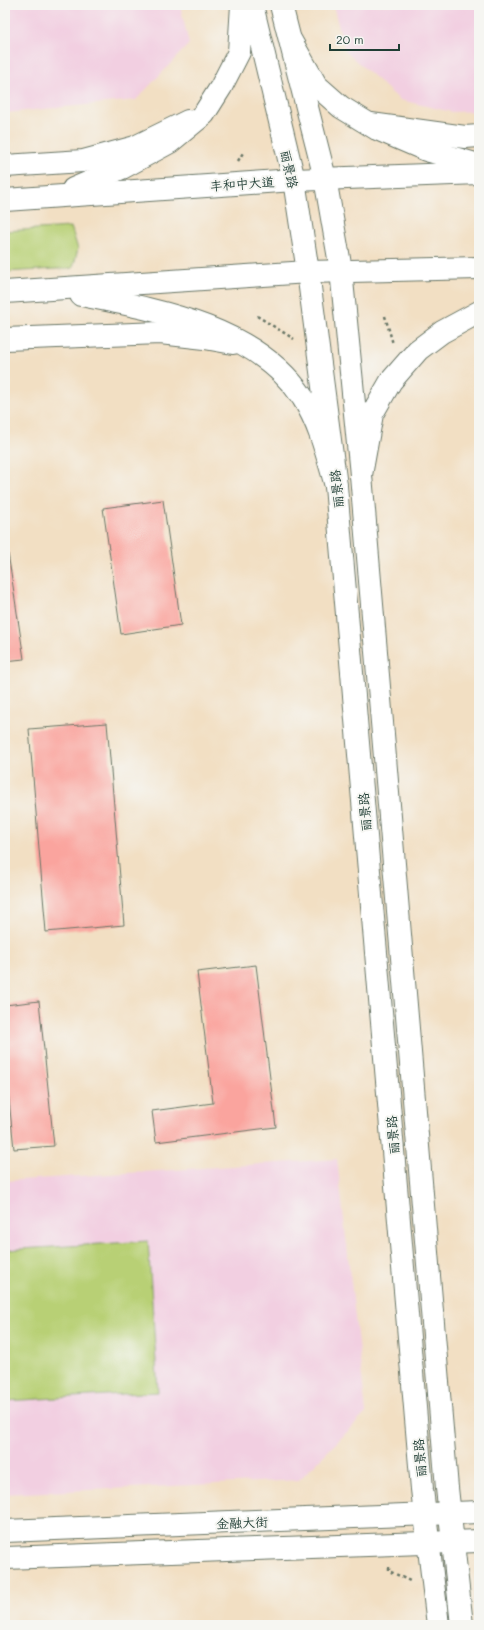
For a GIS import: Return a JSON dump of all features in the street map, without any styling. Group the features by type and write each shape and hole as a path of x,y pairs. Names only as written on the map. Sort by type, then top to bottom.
{"street":[{"path":"57,196 122,168 170,142 204,114 221,87 239,52 242,5"},
{"name":"丽景路","path":"252,5 294,180 308,272 336,486 424,1515 438,1625"},
{"name":"丽景路","path":"281,5 325,178 341,270 361,475 452,1542 462,1625"},
{"path":"291,41 316,84 341,107 377,129 426,150 479,165"},
{"path":"5,166 83,161 135,147 204,114"},
{"path":"368,124 465,137 479,136"},
{"name":"丰和中大道","path":"5,200 325,178 479,173"},
{"path":"5,292 341,270 479,268"},
{"path":"50,289 131,304 198,322 247,346 282,371 303,398 320,431 336,486"},
{"path":"361,475 372,414 396,376 418,350 442,332 479,312"},
{"path":"442,332 479,323"},
{"path":"5,339 160,333 205,338 247,346"},
{"name":"金融大街","path":"5,1531 479,1512"},
{"name":"金融大街","path":"5,1558 479,1541"}],"path":[{"path":"257,316 294,340"},
{"path":"385,316 394,346"},
{"path":"388,1561 389,1571 412,1583"}],"shaded area":[{"path":"5,5 180,5 189,44 136,100 5,113"},
{"path":"333,5 479,5 479,111 452,112 400,100 345,51"},
{"path":"337,1159 366,1413 299,1480 5,1494 5,1181"}],"green space":[{"path":"71,227 78,249 73,268 5,272 5,231"},
{"path":"148,1241 158,1392 5,1401 5,1250"}],"building":[{"path":"163,500 181,625 121,634 103,508"},
{"path":"5,533 24,659 5,661"},
{"path":"107,723 124,925 46,932 29,729"},
{"path":"256,965 276,1127 156,1142 152,1111 213,1103 197,972"},
{"path":"39,1001 54,1146 14,1149 5,1061 5,1005"}]}
